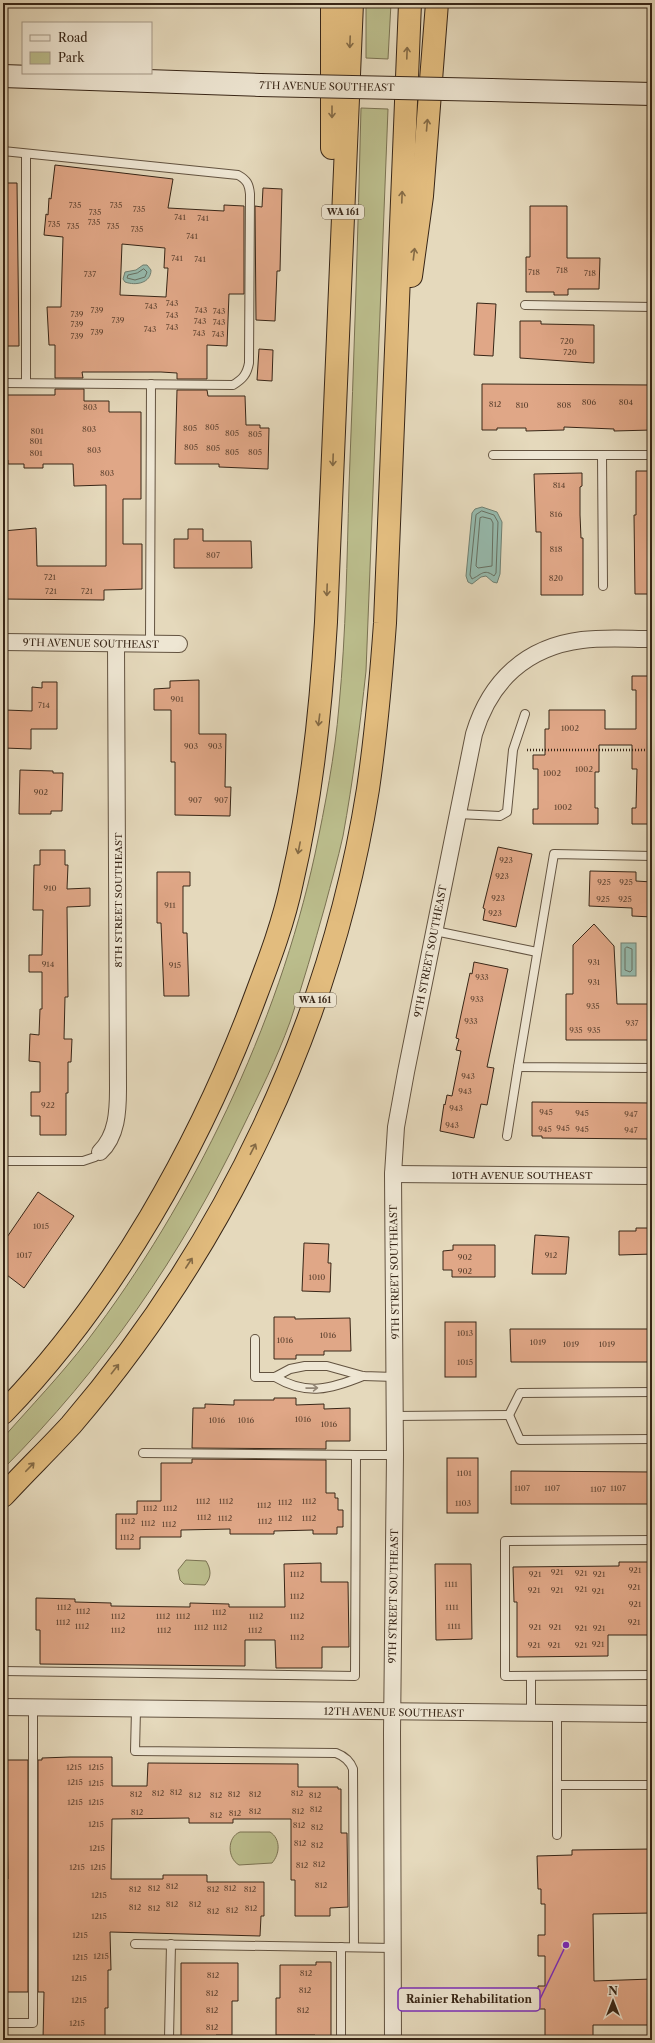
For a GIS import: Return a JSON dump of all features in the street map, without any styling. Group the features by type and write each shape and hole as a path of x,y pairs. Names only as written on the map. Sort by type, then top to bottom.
{"highway":[{"path":"332,3 334,421"},
{"name":"WA 161","path":"3,1413 81,1321 148,1223 212,1098 234,1051 271,955 292,884 310,790 321,707 352,3"},
{"name":"WA 161","path":"3,1496 70,1425 134,1346 218,1218 276,1100 298,1048 326,968 334,940 347,890 367,791 379,703 383,645 410,3"},
{"path":"393,418 422,196 437,3"}],"street":[{"name":"7TH AVENUE SOUTHEAST","path":"3,76 260,85 652,94"},
{"name":"9TH STREET SOUTHEAST","path":"393,2040 392,1712 395,1416 393,1174 398,1120 474,734 480,715 490,695 521,662 545,650 562,644 582,640 652,639"},
{"name":"9TH AVENUE SOUTHEAST","path":"3,642 179,644"},
{"name":"8TH STREET SOUTHEAST","path":"100,1152 110,1141 113,1132 117,1113 118,1089 116,644"},
{"name":"10TH AVENUE SOUTHEAST","path":"393,1174 652,1176"},
{"name":"12TH AVENUE SOUTHEAST","path":"3,1708 652,1714"}],"lane":[{"path":"3,151 26,155 238,175 245,179 249,185 249,363 247,372 242,380 233,385 3,383"},
{"path":"26,155 26,383"},
{"path":"526,305 652,307"},
{"path":"150,644 151,384"},
{"path":"493,455 652,455"},
{"path":"602,455 603,586"},
{"path":"458,814 500,816 507,812 513,750 526,714"},
{"path":"506,1136 554,854 652,856"},
{"path":"435,931 537,952"},
{"path":"518,1067 652,1068"},
{"path":"3,1161 83,1161 95,1157 100,1152"},
{"path":"255,1339 255,1377 276,1377 290,1369 305,1366 327,1366 364,1376 394,1377"},
{"path":"276,1377 290,1386 305,1388 328,1388 364,1376"},
{"path":"509,1415 520,1393 652,1392"},
{"path":"395,1416 509,1415"},
{"path":"509,1415 520,1440 652,1439"},
{"path":"143,1453 395,1456"},
{"path":"3,1671 355,1676 356,1455"},
{"path":"652,1540 505,1541 505,1676 652,1674"},
{"path":"530,1676 531,1714"},
{"path":"3,2023 33,2022 33,1708"},
{"path":"136,1710 135,1751 336,1753 342,1755 351,1763 353,1769 354,1947"},
{"path":"557,1714 557,1835"},
{"path":"557,1785 652,1785"},
{"path":"134,1944 393,1948"},
{"path":"169,2038 171,1944"},
{"path":"340,1947 341,2040"}],"path":[{"path":"513,750 652,750"}],"green space":[{"path":"366,3 391,3 388,59 366,58"},
{"path":"361,108 388,109 366,671 359,733 343,836 325,906 295,1008 274,1062 242,1129 193,1222 137,1309 106,1351 74,1392 3,1469 3,1438 87,1341 126,1287 162,1230 196,1171 227,1110 255,1047 279,983 299,918 315,854 329,780 335,743 341,679 346,596"},
{"path":"186,1560 206,1561 210,1573 209,1579 205,1585 184,1584 180,1580 178,1570"},
{"path":"240,1832 270,1832 274,1835 278,1843 278,1851 272,1863 239,1865 235,1862 232,1858 230,1848 233,1838"}],"water":[{"path":"143,265 147,265 151,270 146,281 134,284 125,282 123,279 125,272 136,270"},
{"path":"482,507 497,512 502,522 500,574 497,583 493,582 486,576 481,577 472,584 468,582 466,576 472,513 475,509"},
{"path":"621,943 636,943 636,976 621,976"}],"building":[{"path":"55,165 173,179 168,208 224,211 224,205 244,206 244,294 229,294 227,346 207,345 207,379 177,379 177,373 161,372 82,372 83,378 55,378 55,345 49,345 47,307 61,307 63,237 44,235 46,214 48,215 49,198 51,199","holes":["122,244 165,248 164,268 168,268 166,297 120,295"]},
{"path":"3,183 17,183 19,346 3,346"},
{"path":"263,188 282,189 280,271 277,271 275,321 256,320 255,206 262,207"},
{"path":"530,206 567,206 567,258 600,258 599,289 568,289 568,295 554,295 554,292 526,292 526,257 530,257"},
{"path":"477,303 496,304 493,356 474,355"},
{"path":"520,321 541,321 541,324 594,325 594,363 520,358"},
{"path":"259,349 273,350 272,381 257,380"},
{"path":"482,384 652,385 652,430 614,431 614,429 564,427 564,430 526,431 526,428 497,428 497,430 482,430"},
{"path":"55,389 84,389 84,401 109,401 109,412 141,412 141,499 123,499 123,544 142,544 142,589 104,590 104,600 3,599 3,531 36,528 37,566 106,566 106,485 74,486 73,464 43,464 43,468 24,468 24,464 8,464 8,460 3,460 3,395 55,395"},
{"path":"177,390 207,390 208,396 245,396 246,425 260,425 260,428 269,428 268,469 219,467 219,464 175,464"},
{"path":"636,471 652,471 652,594 635,594 634,515 636,515"},
{"path":"582,473 582,486 580,487 580,515 581,538 583,538 583,595 541,595 541,532 536,532 534,474"},
{"path":"188,529 203,529 203,541 251,541 252,568 174,568 174,539 188,539"},
{"path":"632,676 652,676 652,824 632,824 632,808 636,808 637,769 632,769 632,745 599,745 599,772 595,772 595,808 598,808 598,824 533,824 533,809 538,809 538,769 533,769 533,755 545,755 545,729 549,729 549,710 605,710 605,729 636,729 636,690 632,690"},
{"path":"199,680 199,734 226,734 225,787 231,787 230,816 175,815 175,762 171,762 171,710 154,710 154,689 170,688 170,681"},
{"path":"42,682 57,682 57,729 31,729 31,749 4,748 5,710 32,711 32,687 42,688"},
{"path":"20,770 53,771 53,773 63,773 62,811 51,811 51,814 19,814"},
{"path":"498,847 532,854 516,927 483,920 485,909 483,908"},
{"path":"40,850 65,850 65,865 68,865 67,889 90,888 90,906 67,907 68,997 65,997 64,1039 72,1039 71,1062 68,1062 68,1093 66,1093 66,1135 40,1135 40,1116 31,1116 31,1092 40,1092 40,1062 29,1061 30,1034 39,1035 40,1009 42,1009 42,972 29,972 29,955 42,955 43,910 33,910 34,865 40,865"},
{"path":"590,871 636,872 636,881 652,882 652,917 632,916 632,908 589,906"},
{"path":"157,872 190,872 190,886 183,886 183,933 187,933 189,996 164,996 161,923 157,923"},
{"path":"594,924 614,946 617,1004 652,1004 652,1040 566,1040 566,994 573,994 573,945"},
{"path":"474,962 508,969 487,1067 494,1068 487,1105 481,1104 474,1138 440,1131 444,1104 445,1105 447,1095 452,1096 461,1051 456,1050 459,1039 456,1038 470,973 472,974"},
{"path":"532,1102 652,1103 652,1137 650,1137 650,1139 542,1138 542,1136 532,1136"},
{"path":"38,1192 74,1216 24,1288 3,1272 3,1243"},
{"path":"636,1228 652,1228 652,1254 619,1255 619,1231 636,1231"},
{"path":"535,1235 569,1237 566,1274 532,1274"},
{"path":"304,1243 329,1244 328,1263 331,1263 330,1292 302,1291"},
{"path":"453,1245 495,1245 495,1277 452,1277 452,1270 443,1270 443,1251 453,1250"},
{"path":"274,1317 295,1317 295,1319 350,1318 351,1351 324,1351 324,1355 296,1355 296,1359 274,1359"},
{"path":"445,1322 476,1322 476,1377 445,1377"},
{"path":"510,1329 652,1329 652,1362 511,1362"},
{"path":"274,1398 296,1398 296,1405 324,1404 324,1409 350,1408 350,1441 326,1441 326,1449 192,1448 193,1408 205,1408 205,1404 234,1405 234,1400 274,1400"},
{"path":"447,1458 478,1458 478,1513 447,1513"},
{"path":"192,1459 326,1460 326,1493 335,1493 335,1498 338,1498 338,1510 343,1510 343,1527 337,1527 337,1534 313,1534 313,1530 274,1531 274,1534 230,1534 230,1529 181,1530 181,1537 140,1537 140,1549 116,1549 116,1514 137,1514 137,1501 161,1501 161,1463 192,1463"},
{"path":"511,1471 652,1472 652,1504 511,1504"},
{"path":"619,1562 652,1562 652,1635 608,1635 608,1656 517,1657 517,1602 514,1602 513,1567 619,1566"},
{"path":"321,1563 321,1582 348,1582 349,1647 322,1647 322,1668 276,1668 275,1640 245,1640 245,1666 40,1664 40,1630 36,1630 36,1598 75,1599 75,1602 111,1603 111,1606 190,1607 190,1603 229,1604 229,1607 285,1607 284,1564"},
{"path":"435,1564 471,1564 472,1639 436,1640"},
{"path":"112,1757 112,1786 147,1786 148,1763 298,1764 298,1787 338,1787 338,1789 341,1789 341,1833 347,1833 348,1907 330,1908 330,1916 295,1916 295,1880 291,1880 291,1819 233,1819 233,1823 189,1823 189,1818 112,1819 111,1879 163,1879 163,1875 207,1875 207,1882 264,1882 264,1916 261,1916 260,1936 110,1932 111,1970 108,1970 108,2008 105,2008 105,2040 43,2040 44,1992 38,1992 38,1760 42,1760 42,1758"},
{"path":"3,1760 28,1760 28,1992 3,1992 3,1879 8,1879 7,1818 3,1818"},
{"path":"652,1849 652,1913 593,1914 594,1981 652,1979 652,2025 593,2025 593,2040 545,2040 545,2009 538,2009 538,1986 545,1986 545,1956 538,1956 538,1935 545,1935 545,1904 541,1904 541,1889 538,1889 537,1856 572,1855 572,1850"},
{"path":"316,1962 331,1962 331,2040 315,2040 315,2035 276,2035 276,1998 280,1998 280,1965 316,1965"},
{"path":"181,1963 238,1963 238,2001 232,2001 232,2035 216,2035 216,2039 181,2040"}],"place":[{"name":"Rainier Rehabilitation","path":"566,1945"}]}
